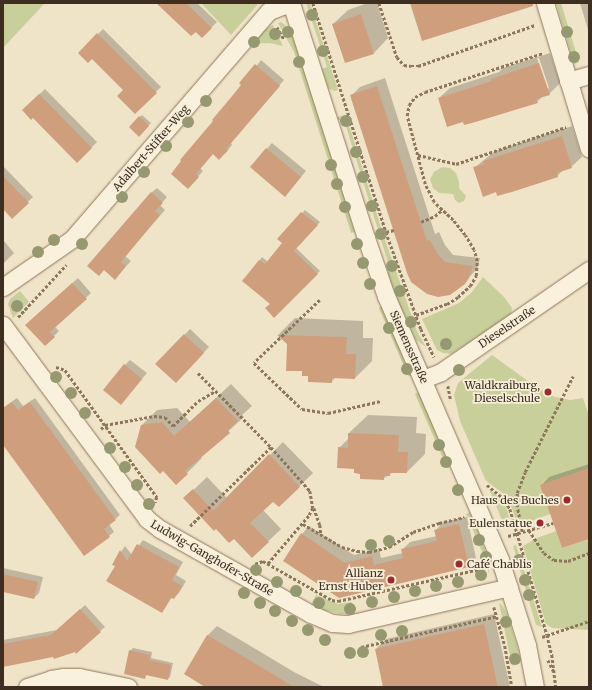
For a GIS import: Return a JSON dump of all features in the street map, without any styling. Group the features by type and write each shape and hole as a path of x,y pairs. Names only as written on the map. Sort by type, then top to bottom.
{"street":[{"name":"Adalbert-Stifter-Weg","path":"3,287 72,238 269,10 291,3"},
{"name":"Siemensstraße","path":"291,3 386,296 491,538 509,587 527,645 535,687"},
{"path":"545,3 589,149"},
{"path":"568,81 589,75"},
{"name":"Dieselstraße","path":"423,380 441,372 589,270"},
{"name":"Ludwig-Ganghofer-Straße","path":"4,326 138,508 156,526 321,619 332,623 348,624 509,587"},
{"path":"27,687 51,679 79,677 128,687"}],"path":[{"path":"313,3 386,232 416,315 448,387 451,405"},
{"path":"379,3 397,58 404,65 411,66 418,66 550,20"},
{"path":"416,315 446,304 458,297 470,286 476,276 477,262 474,250 465,235 434,202 425,184 407,116 409,105 415,97 558,48"},
{"path":"418,155 456,164 581,122"},
{"path":"421,222 434,216 442,210"},
{"path":"386,232 394,230"},
{"path":"4,326 67,264"},
{"path":"320,300 254,363 302,409 328,413 381,401"},
{"path":"52,366 65,370 157,497 154,504"},
{"path":"198,373 271,447 310,491 313,508 320,525 321,535"},
{"path":"522,532 517,507 517,493 525,472 573,376"},
{"path":"87,439 105,425 154,416 165,417 173,426 198,401 215,391"},
{"path":"185,532 271,447"},
{"path":"482,482 502,497 510,509 547,635 552,655 556,687"},
{"path":"268,564 303,524 313,508"},
{"path":"303,524 342,547 357,551 370,552 389,547 413,532 439,523 464,517"},
{"path":"506,537 553,523"},
{"path":"529,530 544,553 554,560 568,561 589,553"},
{"path":"251,565 264,561 332,600 338,601 485,568"},
{"path":"490,592 505,646 512,687"},
{"path":"361,647 497,616"},
{"path":"527,645 547,635 589,621"}],"green space":[{"path":"3,3 45,3 3,48"},
{"path":"201,3 259,3 231,35"},
{"path":"306,3 310,3 338,90 334,91 328,88 322,69 327,67"},
{"path":"556,3 561,3 579,62 574,64"},
{"path":"281,22 291,29 355,232 351,233 294,52 278,23"},
{"path":"273,25 283,46 270,43 251,44 265,29"},
{"path":"346,115 383,234 417,331 426,347 416,340 387,273 390,269 344,120 338,120 337,117"},
{"path":"442,167 450,168 456,173 459,188 466,196 464,201 459,203 455,200 453,194 439,193 433,188 430,179 434,172"},
{"path":"483,277 504,297 512,308 511,315 451,354 443,353 437,350 422,319 459,303 472,292"},
{"path":"20,291 29,302 13,318 8,304 10,299"},
{"path":"382,305 412,376 408,376 379,308"},
{"path":"492,355 539,389 555,397 570,400 583,398 589,416 589,468 550,514 534,520 516,520 512,508 504,494 486,481 460,421 454,395 458,383"},
{"path":"419,392 450,467 447,468 415,394"},
{"path":"489,489 501,499 507,510 511,524 504,525"},
{"path":"470,512 489,559 489,574 485,559 466,514"},
{"path":"556,531 562,548 589,539 589,630 552,628 546,624 523,546 537,538"},
{"path":"516,545 542,627 536,625 513,546"},
{"path":"316,595 338,604 352,602 355,614 340,614 310,606"},
{"path":"499,603 502,605 507,614 518,649 520,661 512,666"}],"building":[{"path":"156,3 186,3 212,28 202,38 196,32 191,36"},
{"path":"410,3 533,3 533,6 422,41"},
{"path":"361,14 374,54 345,63 332,24"},
{"path":"97,33 157,93 135,114 117,96 123,90 92,59 88,63 78,53"},
{"path":"539,63 550,95 536,99 538,103 472,123 464,125 463,122 447,127 438,98 492,81 491,79"},
{"path":"255,64 280,86 226,149 228,150 219,160 213,154 196,174 199,177 188,189 171,174 181,161 180,160 241,85 239,83"},
{"path":"377,86 427,241 430,240 437,253 445,262 473,266 469,278 465,284 450,295 438,297 427,294 411,282 407,273 350,95"},
{"path":"39,94 92,148 77,163 33,118 31,120 22,110"},
{"path":"139,116 149,126 139,137 129,127"},
{"path":"562,136 572,168 557,173 558,177 512,192 497,196 496,192 483,197 473,167 484,164 483,161"},
{"path":"266,148 301,177 285,197 250,167"},
{"path":"3,176 29,203 12,219 3,209"},
{"path":"151,192 163,203 155,211 160,215 121,262 126,266 115,280 104,270 99,276 87,266"},
{"path":"301,212 318,225 294,251 318,274 274,318 265,308 270,304 242,281 259,260 265,264 282,243 277,239"},
{"path":"72,283 87,299 50,332 55,337 45,346 25,325"},
{"path":"184,334 204,353 176,383 155,364"},
{"path":"277,335 347,337 346,354 356,354 355,379 332,378 332,383 308,382 308,376 302,376 302,371 286,371 287,344"},
{"path":"124,364 142,379 121,405 103,390"},
{"path":"216,398 238,421 228,430 230,433 185,471 188,474 176,485 163,471 160,474 135,447 141,425 162,422 174,436"},
{"path":"12,402 18,410 30,402 116,520 104,529 110,537 84,556 3,445 3,408"},
{"path":"348,433 399,435 398,452 408,452 407,473 390,473 390,476 384,476 384,480 360,479 360,474 354,473 354,469 337,468 338,447 348,448"},
{"path":"269,454 300,487 279,507 273,502 250,523 269,542 252,558 234,539 229,543 216,529 214,531 183,498 193,489 213,511"},
{"name":"Haus des Buches","path":"589,468 589,539 562,548 540,485"},
{"path":"459,524 469,567 339,598 283,561 301,533 345,563 372,556 374,565 403,558 401,549 437,541 434,530"},
{"path":"137,544 179,567 172,580 182,586 174,599 171,598 162,613 106,581 115,566 112,565 120,550 127,561"},
{"path":"3,574 38,582 34,599 3,592"},
{"path":"80,609 101,632 76,654 75,652 54,659 53,657 3,667 3,644 51,635"},
{"path":"484,624 498,687 383,687 375,649"},
{"path":"207,635 294,687 205,687 184,674"},
{"path":"129,650 150,655 149,660 171,665 168,680 146,675 145,679 124,674"}],"place":[{"name":"Waldkraiburg, Dieselschule","path":"548,392"},
{"name":"Haus des Buches","path":"567,500"},
{"name":"Eulenstatue","path":"540,523"},
{"name":"Café Chablis","path":"459,564"},
{"name":"Allianz Ernst Huber","path":"391,580"}]}
